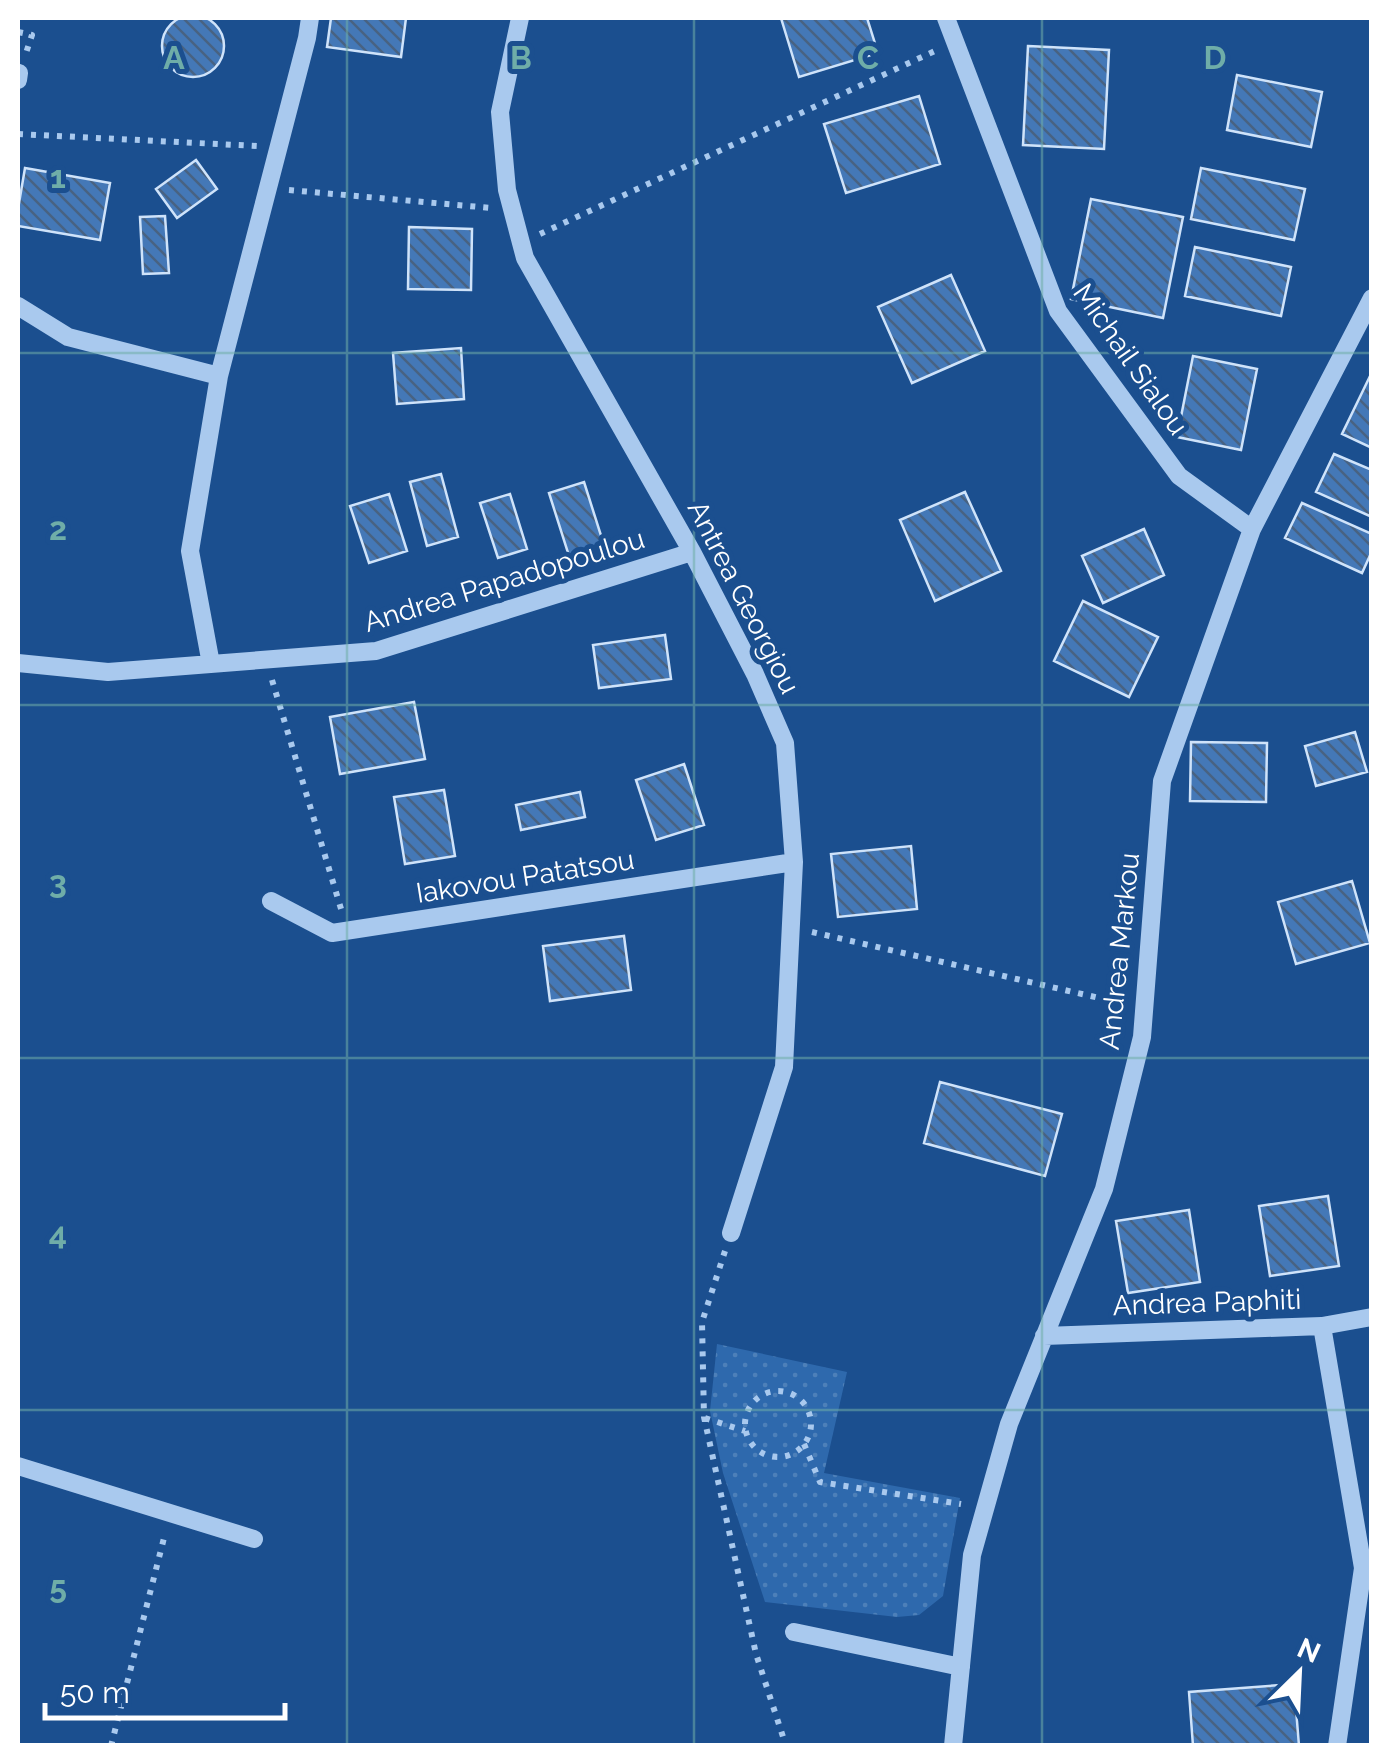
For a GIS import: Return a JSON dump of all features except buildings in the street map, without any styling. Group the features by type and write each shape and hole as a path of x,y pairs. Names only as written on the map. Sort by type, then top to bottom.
{"street":[{"path":"211,664 190,551 219,376 310,18"},
{"name":"Antrea Georgiou","path":"520,18 500,112 507,190 525,258 692,552 785,742 794,862 784,1066 731,1233"},
{"name":"Michail Sialou","path":"946,18 1058,311 1179,476 1252,529"},
{"name":"Andrea Markou","path":"953,1746 972,1556 1009,1424 1104,1188 1142,1036 1162,781 1252,529 1371,299"},
{"path":"18,306 68,337 219,376"},
{"name":"Andrea Papadopoulou","path":"18,663 108,672 376,651 692,552"},
{"name":"Iakovou Patatsou","path":"271,901 332,933 794,862"},
{"name":"Andrea Paphiti","path":"1044,1336 1322,1326 1372,1318"},
{"path":"1322,1326 1367,1569 1337,1746"},
{"path":"18,1466 254,1540"},
{"path":"794,1632 961,1666"}],"path":[{"path":"520,243 955,42"},
{"path":"18,134 278,147"},
{"path":"268,188 512,210"},
{"path":"266,659 348,931"},
{"path":"791,927 1146,1008"},
{"path":"731,1233 702,1322 704,1418 756,1654 786,1746"},
{"path":"785,1392 795,1396 809,1413 811,1424 804,1444 786,1456 765,1455 749,1441 745,1431 748,1410 763,1394 785,1392"},
{"path":"704,1418 745,1431"},
{"path":"804,1444 820,1482 966,1505"},
{"path":"111,1746 170,1513"}],"shaded area":[{"path":"717,1344 847,1372 824,1473 960,1498 943,1596 919,1615 897,1617 765,1602 723,1473 710,1411"}]}
